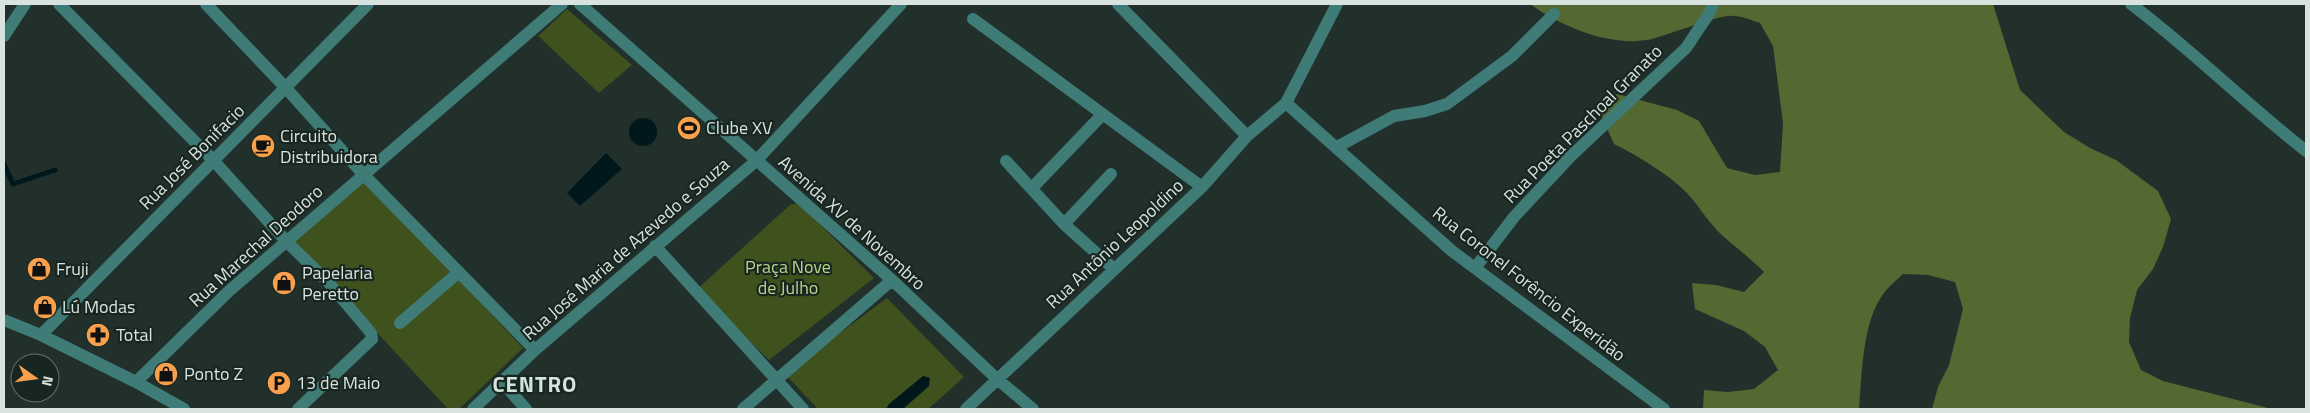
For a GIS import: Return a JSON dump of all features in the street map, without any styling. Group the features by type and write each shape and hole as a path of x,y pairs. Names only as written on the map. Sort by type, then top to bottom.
{"street":[{"path":"4,36 26,4"},
{"path":"58,4 213,160 287,242 328,282 372,336 372,339 298,409"},
{"path":"206,4 285,87 363,174 535,350"},
{"name":"Rua José Bonifacio","path":"41,335 368,4"},
{"name":"Rua Marechal Deodoro","path":"136,382 230,291 363,174 562,4"},
{"name":"Rua José Maria de Azevedo e Souza","path":"473,409 535,350 756,161 901,4"},
{"path":"1118,4 1247,136"},
{"path":"1286,103 1337,4"},
{"name":"Rua Poeta Paschoal Granato","path":"1475,268 1514,217 1571,156 1686,48 1710,12 1712,4"},
{"path":"2131,4 2173,36 2306,152"},
{"name":"Avenida XV de Novembro","path":"582,5 892,280 997,379 1032,409"},
{"path":"1337,147 1394,116 1425,111 1447,104 1512,56 1554,14"},
{"path":"973,19 1202,187"},
{"name":"Rua Antônio Leopoldino","path":"966,409 1202,187 1247,136 1286,103"},
{"name":"Rua Coronel Forêncio Experidão","path":"1286,103 1452,251 1664,409"},
{"path":"1032,188 1102,114"},
{"path":"1006,162 1064,224 1114,269"},
{"path":"1064,224 1111,174"},
{"path":"655,246 804,409"},
{"path":"400,323 459,272"},
{"path":"743,409 892,280"},
{"path":"4,320 41,335 136,382 184,409"},
{"path":"502,382 526,409"}],"green space":[{"path":"1530,4 1993,4 2020,90 2064,132 2090,148 2116,160 2158,191 2171,219 2163,247 2153,269 2137,290 2130,318 2129,342 2141,370 2163,381 2272,409 1932,409 1938,387 1949,365 1963,309 1955,282 1928,275 1903,274 1884,293 1871,318 1864,349 1859,409 1703,409 1704,390 1728,392 1754,389 1778,370 1765,347 1744,331 1695,309 1692,283 1716,285 1744,292 1764,272 1719,232 1680,186 1632,153 1614,144 1601,115 1617,94 1677,110 1699,121 1727,168 1755,175 1780,172 1783,123 1773,46 1760,23 1740,17 1727,16 1706,21 1652,39 1621,41 1588,34 1572,28"},
{"path":"567,9 632,65 599,93 538,36"},
{"path":"365,180 523,348 459,409 448,409 291,240"},
{"name":"Praça Nove de Julho","path":"798,203 874,278 769,360 696,290 790,205"},
{"name":"Praça Nove de Julho","path":"887,298 964,377 928,409 818,409 785,374"}],"water":[{"path":"643,118 653,122 657,132 653,142 643,146 633,142 629,132 633,122"},
{"path":"606,153 622,169 580,206 567,193"},
{"path":"923,376 930,378 929,386 903,409 886,409 889,404"}],"waterway":[{"path":"4,164 13,184 55,170"}],"place":[{"name":"Clube XV","path":"689,128"},
{"name":"Circuito Distribuidora","path":"263,146"},
{"name":"Fruji","path":"39,269"},
{"name":"Papelaria Peretto","path":"284,283"},
{"name":"Lú Modas","path":"45,307"},
{"name":"Total","path":"98,335"},
{"name":"Ponto Z","path":"166,374"},
{"name":"13 de Maio","path":"279,383"}],"district":[{"name":"CENTRO","path":"535,384"}]}
